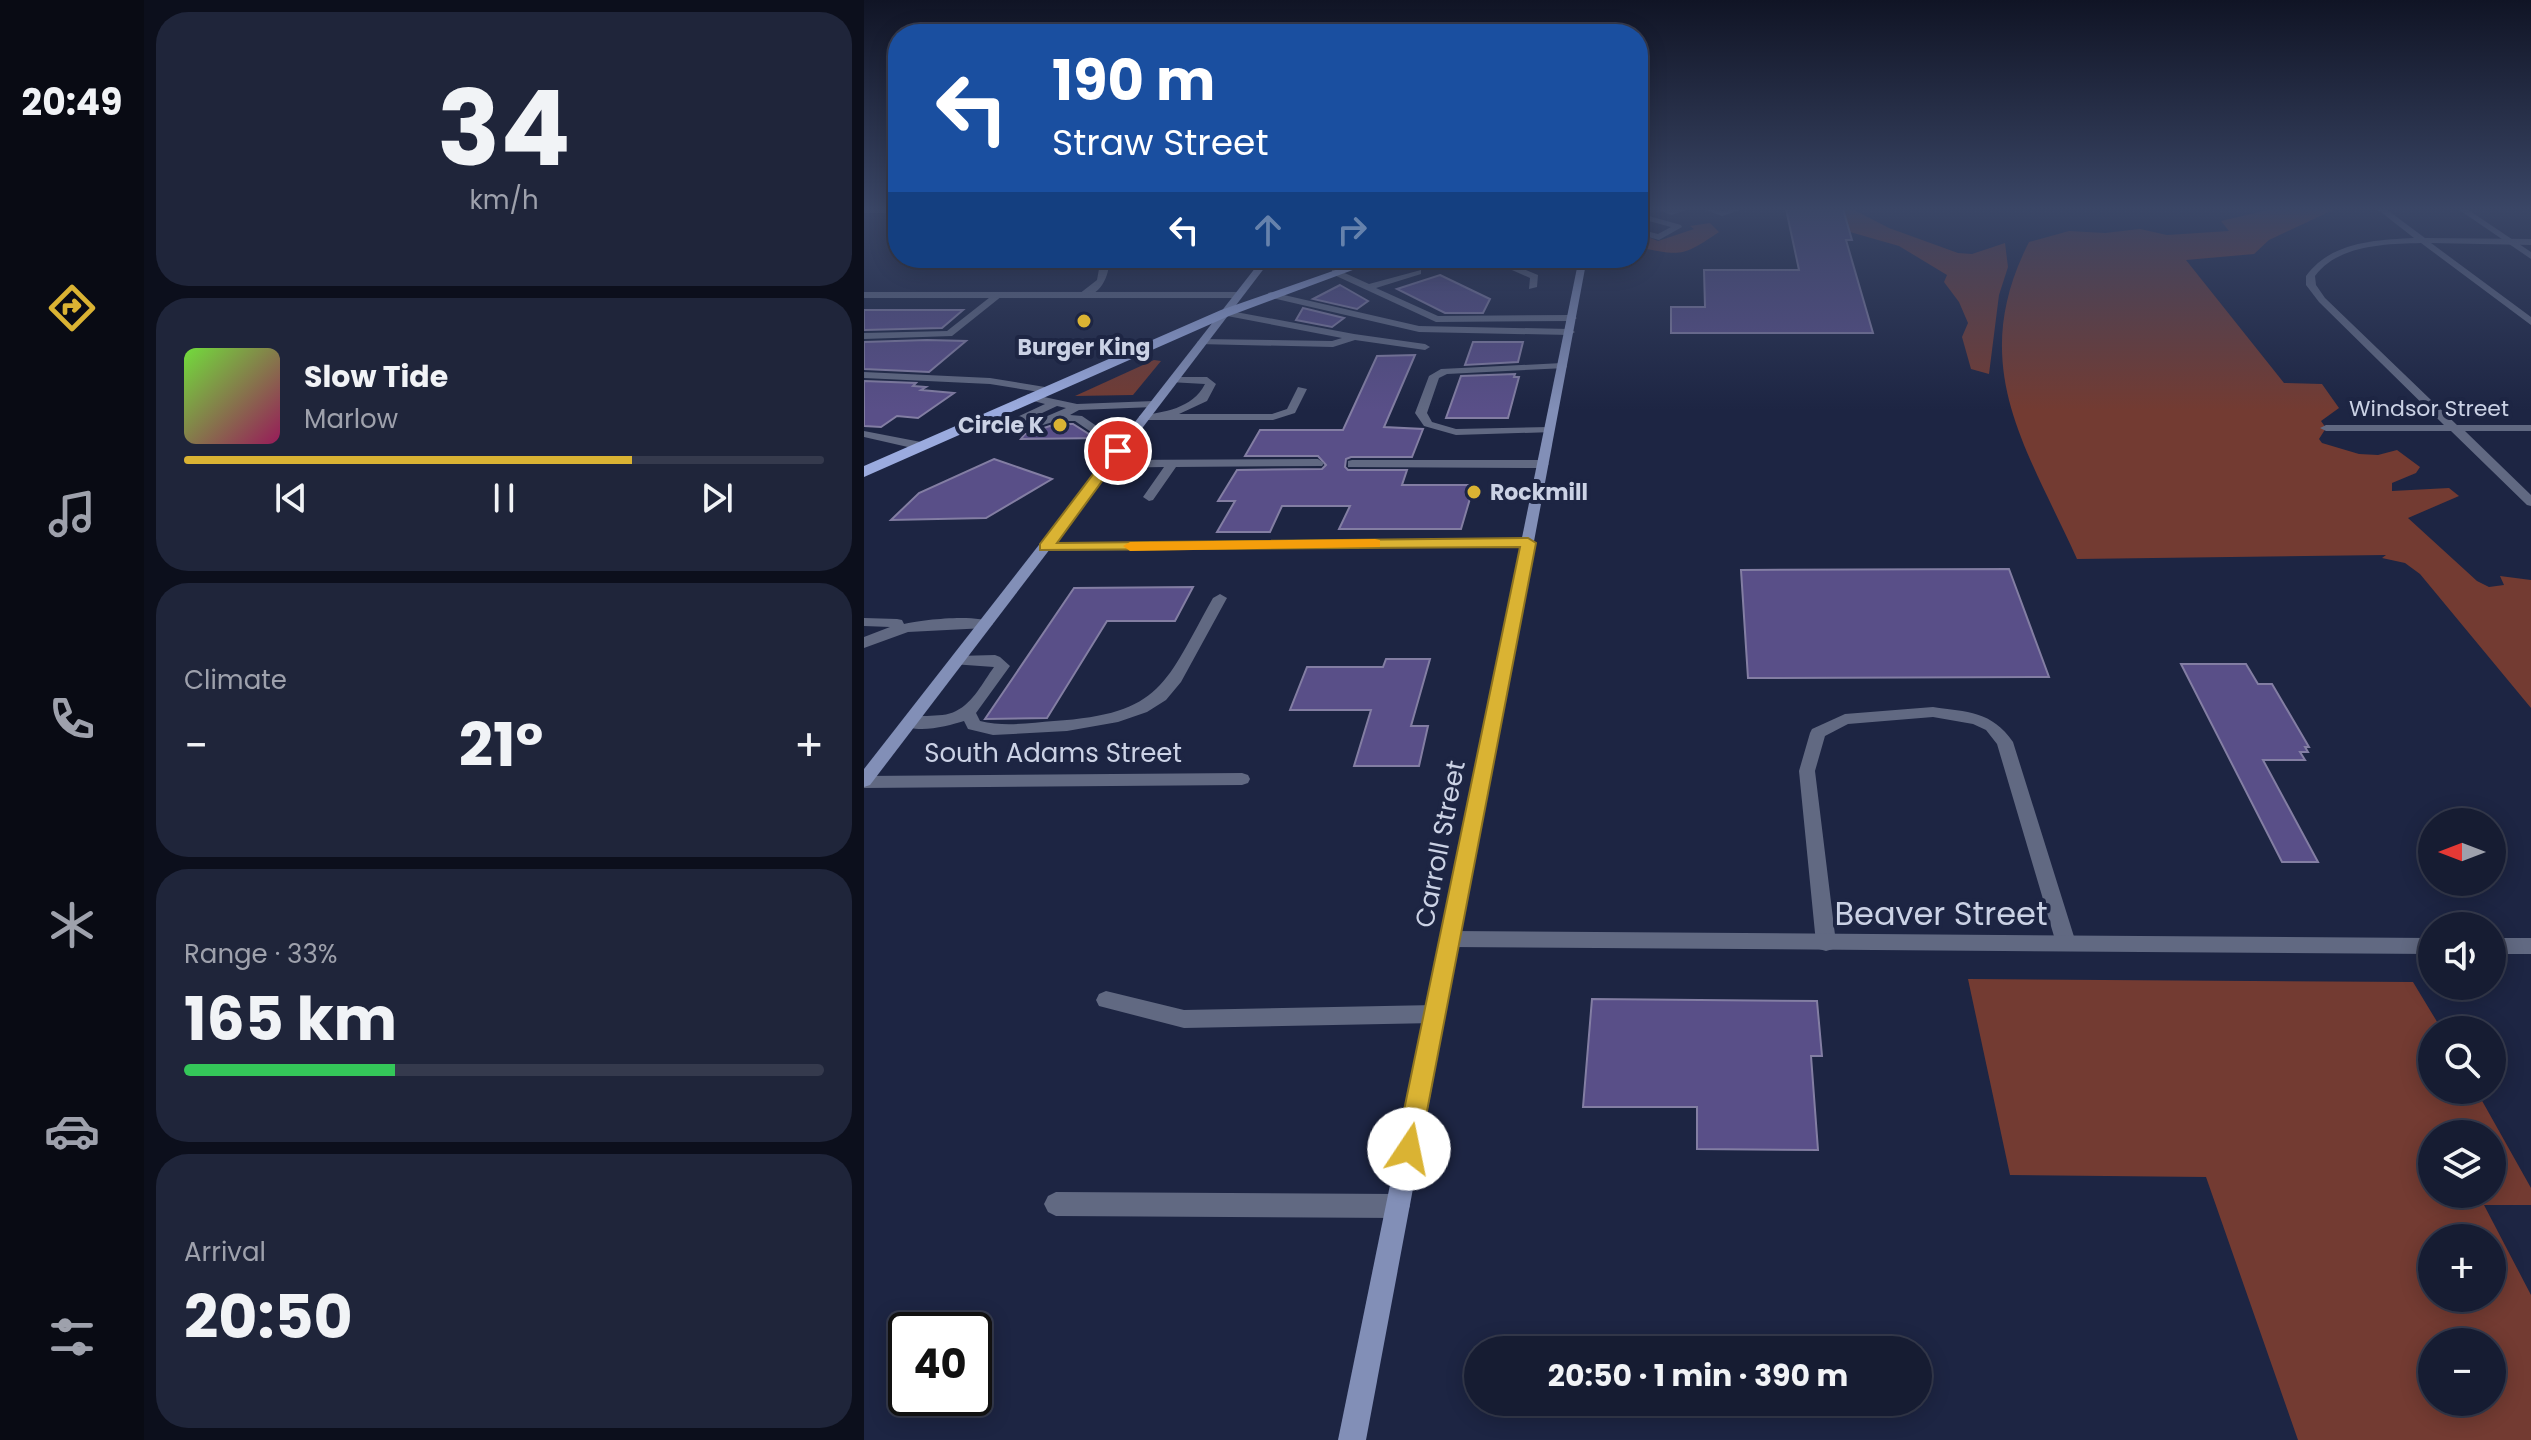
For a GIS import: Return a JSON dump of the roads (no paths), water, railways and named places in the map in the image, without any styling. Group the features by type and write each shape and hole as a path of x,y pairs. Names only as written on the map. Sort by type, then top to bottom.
{"main road":[{"path":"864,472 1225,313 1323,276"}],"street":[{"path":"1082,296 1098,287 1104,276"},
{"path":"864,781 870,764 909,723 1253,276"},
{"path":"1346,276 1436,319 1571,325"},
{"path":"1372,286 1404,276"},
{"path":"1532,287 1533,276"},
{"name":"Carroll Street","path":"1352,1440 1580,276"},
{"path":"2310,276 2311,285 2531,502"},
{"path":"2471,276 2531,322"},
{"path":"864,295 1238,295"},
{"path":"1271,295 1419,329 1571,325"},
{"path":"864,336 949,334 997,296"},
{"path":"1225,313 1425,347"},
{"path":"1202,342 1333,344 1354,337"},
{"path":"1550,430 1456,432 1428,424 1421,413 1434,376 1445,371 1562,366"},
{"path":"864,375 990,381 1045,390"},
{"path":"1162,418 1203,399 1211,384 1207,380 1173,380"},
{"path":"1143,418 1273,417 1291,411 1302,389"},
{"path":"1030,397 1053,404 1101,409 1154,404"},
{"path":"990,433 1053,404"},
{"path":"1102,431 1122,406"},
{"path":"966,425 990,433 1017,433 1077,407"},
{"path":"1054,417 1078,418 1102,431 1130,435"},
{"name":"Windsor Street","path":"2326,428 2531,428"},
{"path":"864,434 921,446"},
{"path":"1107,464 1318,463"},
{"path":"1149,497 1172,464"},
{"path":"1352,464 1543,464"},
{"path":"1045,547 1528,543"},
{"path":"969,714 974,725 993,730 1119,718 1139,711 1175,681 1220,598"},
{"path":"864,622 986,624"},
{"path":"864,643 883,632 923,624"},
{"path":"909,723 946,722 969,714 1002,666 995,660 957,661"},
{"path":"1826,943 1807,771 1818,733 1845,719 1933,712 1977,719 1992,726 2005,742 2066,943"},
{"name":"South Adams Street","path":"864,781 1242,779"},
{"name":"Beaver Street","path":"1450,939 2418,946"},
{"path":"2506,946 2531,946"},
{"path":"1106,1000 1184,1019 1435,1014"},
{"path":"1056,1204 1398,1206"}],"place":[{"name":"Burger King","path":"1084,321"},
{"name":"Circle K","path":"1060,425"},
{"name":"Rockmill","path":"1474,492"}]}
